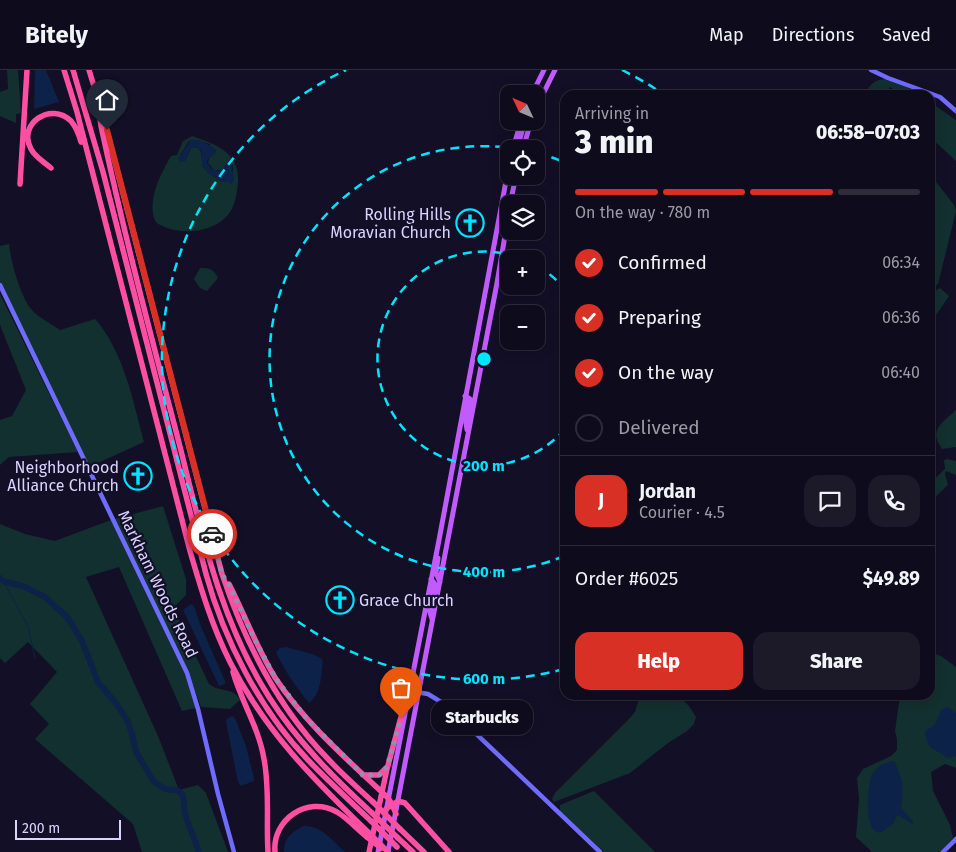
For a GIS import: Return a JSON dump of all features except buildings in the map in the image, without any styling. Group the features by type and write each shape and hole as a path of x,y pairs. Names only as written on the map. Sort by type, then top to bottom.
{"highway":[{"path":"20,184 27,70"},
{"path":"64,70 94,177 190,551 206,606 230,662 254,704 285,747 367,834"},
{"path":"73,70 103,172 206,574 220,618 248,676 278,723 307,759 402,852"},
{"path":"89,70 98,97 222,574 237,616 275,691 312,741 329,760 424,852"},
{"path":"98,97 101,126 121,218 204,542 225,611 269,697 302,742 325,767 413,852"},
{"path":"51,168 33,152 29,145 28,136 30,127 35,120 44,114 52,113 66,116 76,128 94,177"},
{"path":"222,574 276,679 307,719 381,792 393,801 405,803 448,852"},
{"path":"230,662 236,684 259,738 264,759 267,792 268,852"},
{"path":"369,852 387,767 401,718 407,705"},
{"path":"363,775 379,775 387,767"},
{"path":"386,809 393,801"},
{"path":"393,801 396,814"},
{"path":"275,852 276,836 281,825 293,813 310,807 319,807 337,812 388,852"}],"main road":[{"path":"536,85 544,70"},
{"path":"545,90 555,70"},
{"path":"871,70 921,90"},
{"path":"935,95 940,97 956,111"},
{"path":"393,801 407,705 505,185"},
{"path":"393,801 411,733 504,240"},
{"name":"Markham Woods Road","path":"0,285 187,673 234,852"},
{"path":"465,396 470,399 466,423 468,432"},
{"path":"439,540 436,574 440,582"},
{"path":"431,579 435,584 430,612 432,623"},
{"path":"410,691 439,699 452,710 600,852"},
{"path":"378,852 386,809"},
{"path":"388,852 396,814"},
{"path":"943,852 956,839"}],"green space":[{"path":"7,70 18,70 21,113 16,114 16,123 0,116 0,92 8,89"},
{"path":"885,79 911,90 894,90 890,87 889,90 867,90 878,81"},
{"path":"935,105 956,120 956,161 935,142"},
{"path":"192,136 217,146 230,156 238,172 236,196 229,213 213,226 197,231 180,231 161,226 155,220 153,210 154,194 160,178 171,156 177,155 183,141","holes":["196,140 210,144 211,156 208,163 214,170 222,170 229,160 233,166 233,173 229,182 222,182 203,167 199,148 191,148 185,161 180,155 189,141"]},
{"path":"935,180 954,205 956,211 938,284 935,286"},
{"path":"9,244 20,288 35,313 60,330 95,319 105,332 126,378 144,442 89,467 0,281 0,246"},
{"path":"200,268 211,270 218,278 207,291 200,288 194,279"},
{"path":"940,288 949,296 935,317 935,291"},
{"path":"0,294 78,452 9,457 0,465 0,420 12,416 26,390 0,325"},
{"path":"956,410 956,447 942,449 936,437 937,432 942,423"},
{"path":"944,460 956,461 956,475 946,471 948,485 935,497 935,478 945,469"},
{"path":"163,506 186,579 186,595 176,605 174,610 209,684 234,693 240,700 230,709 201,707 188,672 115,519"},
{"path":"111,520 185,674 196,708 182,711 119,567 86,577 158,736 179,790 198,785 206,793 228,852 142,852 133,824 35,739 49,724 30,704 57,672 28,642 5,663 0,658 0,524 25,534 55,541"},
{"path":"935,654 956,667 956,768 945,764 931,772 933,791 950,825 953,838 940,852 872,852 856,837 859,799 857,778 863,769 891,756 897,750 895,731 899,700 935,700"},
{"path":"639,700 683,700 696,717 694,724 687,731 668,743 630,773 554,802 552,799 555,793 635,712"},
{"path":"594,791 655,852 604,852 560,811 560,805"}],"water":[{"path":"35,70 46,70 59,102 34,109"},
{"path":"191,140 204,142 216,150 216,153 207,162 213,169 222,170 229,159 232,164 234,181 231,184 229,182 222,182 207,173 202,165 201,151 196,147 191,148 185,161 180,162 178,158"},
{"path":"191,604 194,606 225,684 219,686 183,610"},
{"path":"287,647 310,653 323,660 319,689 309,703 299,691 276,652 280,648"},
{"path":"947,707 956,713 956,756 948,758 930,747 925,735 926,730 935,725 941,710"},
{"path":"232,716 235,718 246,746 254,778 254,781 241,786 238,782 226,722"},
{"path":"894,761 902,784 901,808 914,822 912,824 900,816 896,816 894,823 880,833 873,829 870,824 868,800 870,783 876,769 883,764"},
{"path":"303,826 309,826 321,831 345,852 284,852 285,843 289,836"}],"waterway":[{"path":"0,578 3,581 23,586 45,597 68,618 82,641 98,682 127,720 136,752 154,782 165,789 177,790 183,795 185,814 199,852"},
{"path":"3,581 28,626 35,658"}],"way so far":[{"path":"212,534 222,574 276,679 307,719 363,775 379,775 387,767 401,718"}],"place":[{"name":"Rolling Hills Moravian Church","path":"470,223"},
{"name":"Neighborhood Alliance Church","path":"138,476"},
{"name":"Grace Church","path":"340,600"},
{"name":"Starbucks","path":"401,718"}],"route":[{"path":"107,130 212,534"}]}
